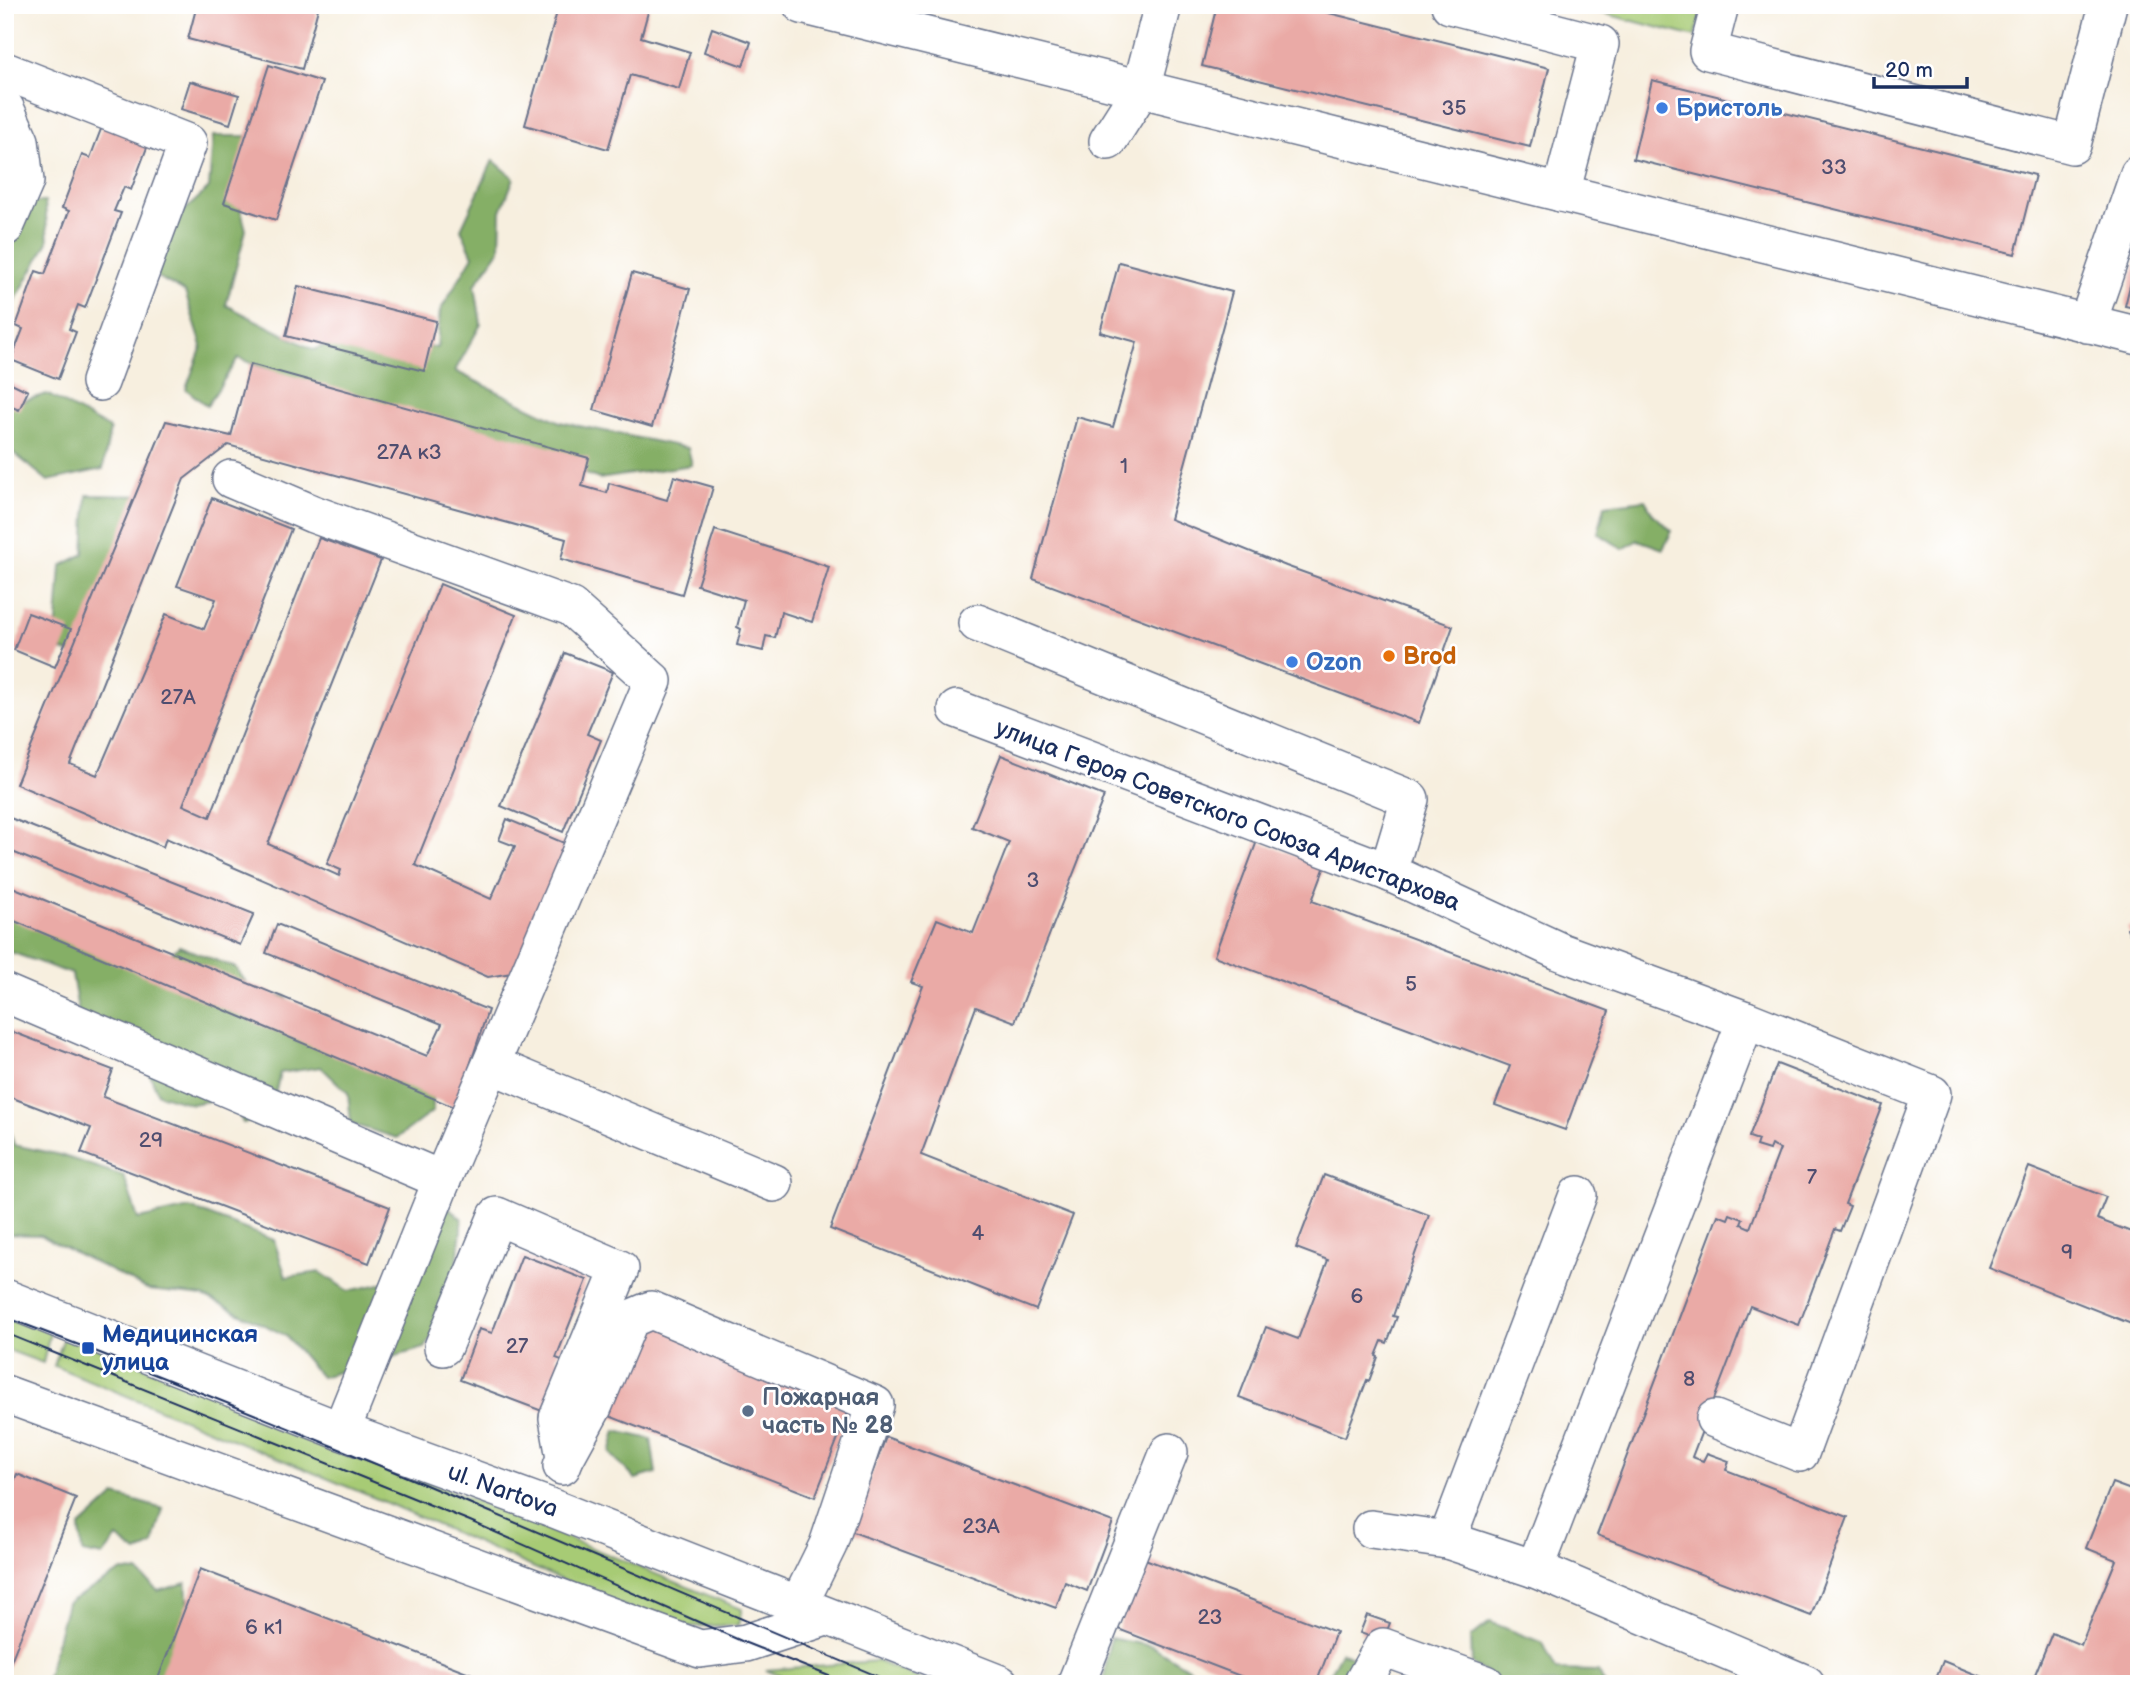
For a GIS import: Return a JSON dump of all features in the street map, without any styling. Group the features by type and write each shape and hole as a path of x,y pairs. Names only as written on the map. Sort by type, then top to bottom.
{"street":[{"path":"802,5 2139,336"},
{"path":"1108,141 1141,89 1163,5"},
{"path":"1450,5 1600,44 1561,193"},
{"path":"1720,5 1708,51 2071,145 2108,5"},
{"path":"5,71 188,143 100,382"},
{"path":"5,108 20,141 25,181 5,228"},
{"path":"2087,324 2139,174"},
{"path":"231,479 313,514 571,607 653,681 442,1180 341,1431"},
{"path":"977,623 1410,799 1388,872"},
{"name":"улица Героя Советского Союза Аристархова","path":"957,709 1388,872 1561,952 1746,1020 1932,1094 1800,1453 1715,1419"},
{"path":"5,993 442,1180"},
{"path":"1535,1569 1746,1020"},
{"path":"492,1065 774,1183"},
{"path":"1447,1540 1578,1195"},
{"path":"443,1348 497,1216 620,1269 558,1418 565,1458"},
{"name":"ul. Nartova","path":"5,1298 341,1431 547,1506 1000,1684"},
{"path":"5,1394 700,1648 746,1643 812,1612 828,1545 875,1405 651,1310 630,1319 593,1407 565,1458 547,1506"},
{"path":"1076,1684 1169,1452"},
{"path":"1371,1529 1447,1540 1535,1569 1806,1684"},
{"path":"1362,1684 1383,1647 1486,1684"}],"green space":[{"path":"1571,5 1703,5 1695,37"},
{"path":"213,136 251,136 236,191 246,230 226,305 314,350 353,333 437,348 440,311 473,256 461,229 493,160 514,178 501,211 500,249 475,285 481,324 455,371 560,422 688,448 692,465 599,479 466,429 398,420 238,358 207,406 186,389 202,346 185,292 156,276 159,234 209,188"},
{"path":"5,202 45,202 48,242 5,319"},
{"path":"47,394 110,429 103,469 48,481 5,446 5,406"},
{"path":"87,495 154,496 85,659 55,648 61,566 84,554"},
{"path":"1645,500 1653,514 1672,531 1663,549 1638,540 1623,549 1598,533 1605,505"},
{"path":"5,910 159,966 179,946 236,968 254,994 285,996 309,1027 433,1081 433,1111 397,1138 351,1124 348,1093 321,1067 280,1073 270,1117 243,1123 231,1097 192,1104 158,1094 146,1065 79,1017 72,974 5,950"},
{"path":"5,1114 14,1145 60,1155 124,1176 138,1219 190,1208 274,1240 286,1277 320,1272 348,1291 416,1276 443,1203 462,1219 453,1303 425,1348 321,1377 285,1335 203,1296 149,1290 40,1235 5,1234"},
{"path":"5,1311 51,1329 43,1363 5,1349"},
{"path":"65,1334 742,1609 738,1625 675,1627 387,1503 54,1366"},
{"path":"616,1431 651,1439 656,1473 635,1479 610,1453"},
{"path":"115,1495 163,1509 153,1545 137,1553 117,1538 103,1556 82,1552 80,1527"},
{"path":"122,1571 138,1572 158,1591 186,1583 189,1621 167,1684 45,1684 67,1603"},
{"path":"1490,1622 1543,1643 1556,1670 1597,1671 1605,1684 1503,1684 1472,1664 1471,1637"},
{"path":"1110,1638 1152,1646 1198,1674 1196,1684 1103,1684"},
{"path":"1341,1652 1363,1662 1369,1684 1324,1684"},
{"path":"877,1661 931,1684 799,1684 766,1670"}],"building":[{"path":"197,5 319,5 302,69 188,39"},
{"path":"559,5 650,5 641,37 690,52 679,89 630,75 608,149 525,125"},
{"path":"1217,5 1297,5 1549,68 1530,147 1202,66"},
{"path":"712,28 751,42 743,66 704,52"},
{"path":"269,65 322,82 276,220 224,203"},
{"path":"1652,80 2035,175 2015,254 1633,159"},
{"path":"190,81 239,95 230,124 181,109"},
{"path":"103,124 149,142 131,190 124,187 114,211 121,213 85,308 78,305 69,329 76,332 58,379 11,360 23,329 16,326 36,271 45,274 69,211 62,208 82,155 90,158"},
{"path":"2139,253 2139,309 2125,306"},
{"path":"1119,262 1232,292 1170,519 1286,566 1453,626 1419,723 1033,579 1077,417 1113,427 1137,342 1100,332"},
{"path":"632,273 690,289 652,427 594,410"},
{"path":"298,286 436,321 424,371 286,336"},
{"path":"250,364 589,458 582,486 607,493 609,483 667,500 674,476 713,487 682,594 561,559 566,539 228,445 184,479 70,764 97,775 166,614 204,629 216,599 177,586 212,498 291,529 183,805 210,817 319,538 381,560 268,844 339,876 341,870 327,864 440,584 516,615 415,865 491,899 515,846 499,840 507,819 569,845 517,972 488,977 166,838 163,847 16,784 166,421 231,436"},
{"path":"5,380 28,391 19,410 5,404"},
{"path":"715,530 829,567 812,622 781,612 775,638 766,636 763,651 737,645 741,629 737,627 744,600 697,585"},
{"path":"28,613 71,629 55,667 14,650"},
{"path":"565,653 613,672 587,734 601,740 563,832 501,806"},
{"path":"1001,755 1104,796 1015,1022 976,1007 921,1155 1073,1215 1036,1310 830,1229 923,986 911,982 937,919 973,933 1009,842 972,827"},
{"path":"5,816 254,914 240,945 5,849"},
{"path":"1257,841 1325,866 1312,901 1609,1011 1565,1130 1495,1105 1510,1066 1214,956"},
{"path":"5,884 427,1056 442,1024 266,953 277,924 488,1010 456,1108 5,917"},
{"path":"2139,923 2139,954 2127,928"},
{"path":"5,1029 113,1070 103,1097 390,1207 369,1263 81,1153 91,1128 5,1095"},
{"path":"1777,1064 1883,1105 1845,1204 1850,1206 1840,1231 1835,1229 1799,1325 1750,1306 1692,1457 1703,1461 1707,1453 1729,1461 1726,1470 1848,1517 1811,1616 1597,1535 1718,1215 1728,1219 1730,1214 1743,1219 1741,1224 1750,1228 1780,1149 1771,1145 1769,1150 1756,1146 1758,1140 1749,1137"},
{"path":"2029,1167 2106,1197 2097,1219 2139,1235 2139,1327 1989,1268"},
{"path":"1324,1175 1429,1215 1393,1316 1397,1317 1387,1343 1382,1341 1369,1381 1367,1380 1345,1437 1239,1397 1266,1327 1298,1339 1328,1260 1296,1248"},
{"path":"522,1255 587,1280 556,1358 570,1363 550,1414 460,1380 479,1329 492,1333"},
{"path":"642,1317 853,1400 815,1497 604,1414"},
{"path":"886,1437 1113,1522 1087,1591 1065,1582 1056,1608 850,1531"},
{"path":"17,1474 76,1498 5,1676 5,1504"},
{"path":"2112,1483 2139,1493 2139,1684 2031,1684 2052,1633 2081,1645 2116,1560 2086,1548"},
{"path":"1145,1559 1336,1632 1316,1684 1261,1684 1118,1629"},
{"path":"200,1569 498,1684 156,1684"},
{"path":"1367,1615 1390,1623 1383,1641 1360,1633"},
{"path":"1943,1661 1999,1684 1934,1684"}],"tram line":[{"path":"5,1317 230,1404 896,1684"},
{"path":"5,1333 470,1521 746,1643 849,1684"}],"place":[{"name":"Бристоль","path":"1662,108"},
{"name":"Brod","path":"1389,656"},
{"name":"Ozon","path":"1292,662"},
{"name":"Медицинская улица","path":"88,1348"},
{"name":"Пожарная часть № 28","path":"748,1411"}]}
